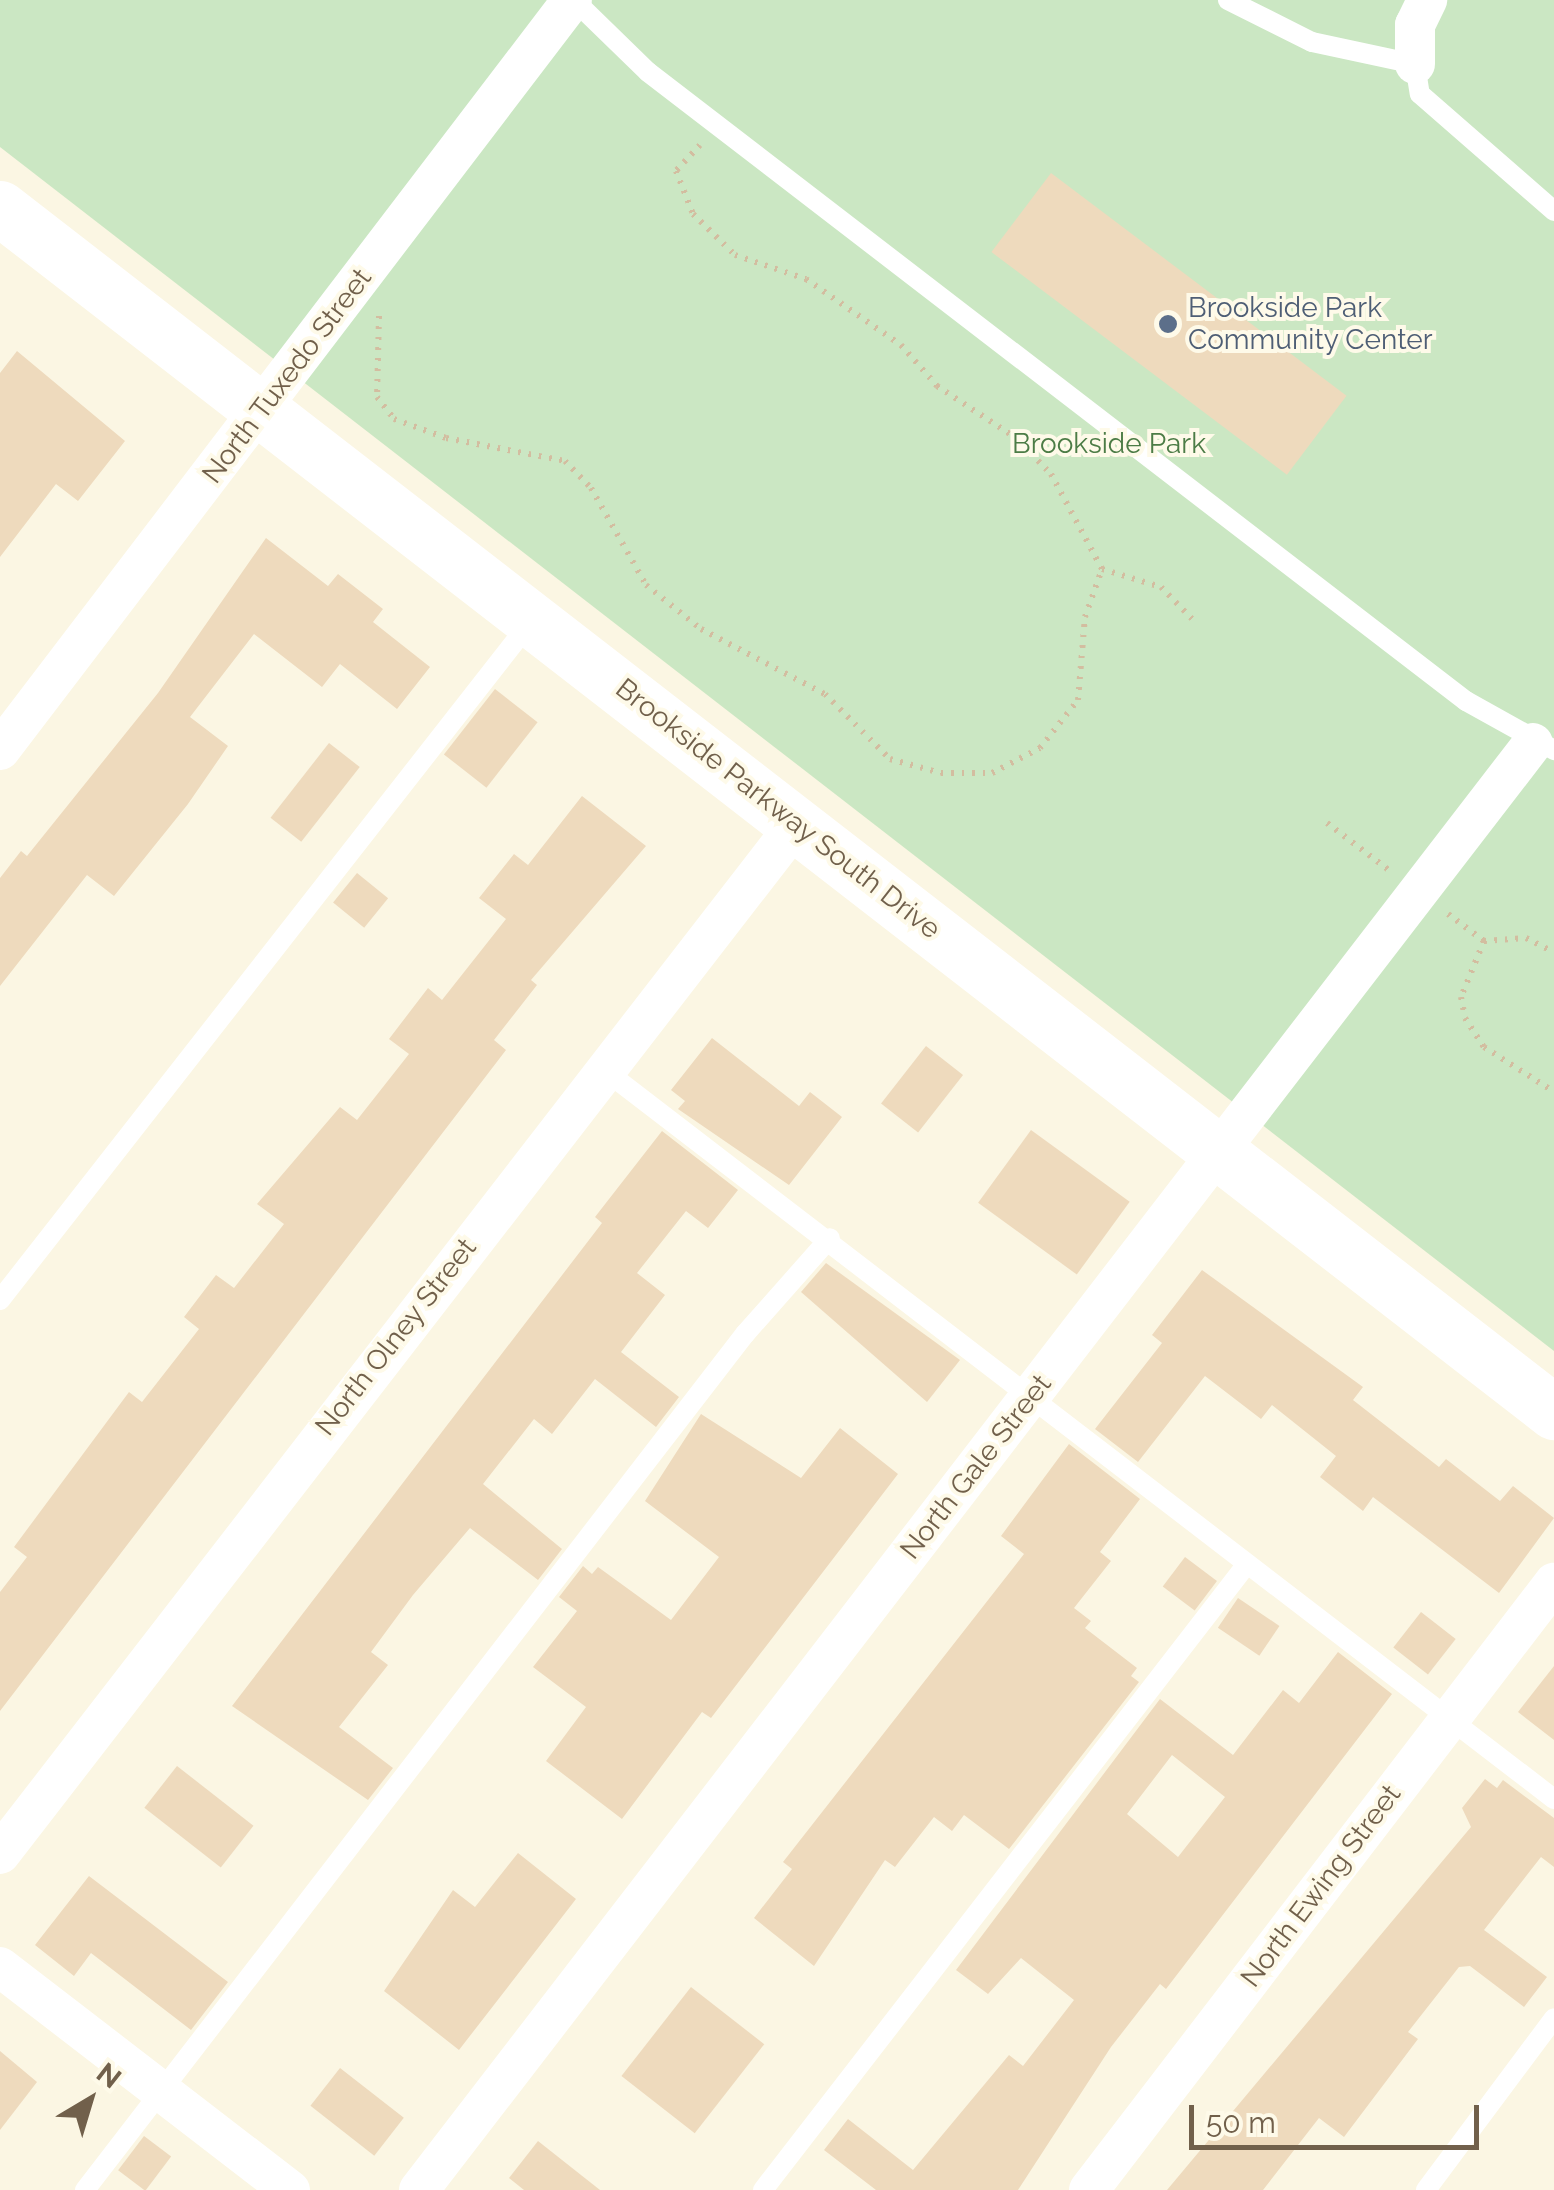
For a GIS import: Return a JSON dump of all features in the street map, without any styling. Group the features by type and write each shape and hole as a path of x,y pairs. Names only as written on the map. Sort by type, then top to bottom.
{"main road":[{"name":"Brookside Parkway South Drive","path":"0,208 1554,1412"}],"street":[{"name":"North Tuxedo Street","path":"0,750 573,0"},
{"path":"1415,64 1415,25 1427,0"},
{"name":"North Gale Street","path":"419,2190 1219,1152 1544,746"},
{"name":"North Olney Street","path":"0,1854 603,1069 797,824"},
{"name":"North Ewing Street","path":"1089,2190 1554,1583"},
{"path":"0,1967 290,2190"}],"lane":[{"path":"573,0 602,34 718,126 1452,690 1544,746"},
{"path":"1228,0 1312,42 1415,64 1420,94 1554,210"},
{"path":"0,1300 533,620"},
{"path":"603,1069 830,1238 1029,1398 1554,1799"},
{"path":"85,2190 745,1334 830,1238"},
{"path":"763,2190 1246,1564"},
{"path":"1426,2190 1554,2018"}],"path":[{"path":"370,266 383,336 373,364 377,397 394,419 446,438 565,461 591,488 646,584 701,628 826,694 890,759 941,773 992,773 1040,748 1078,700 1085,617 1102,569 1075,507 1016,438 937,386 855,308 806,279 735,254 693,214 676,171 718,126"},
{"path":"1102,569 1161,586 1197,624"},
{"path":"1484,942 1462,996 1465,1018 1484,1047 1554,1092"}],"green space":[{"name":"Brookside Park","path":"0,0 1554,0 1554,1351 0,147"}],"building":[{"name":"Brookside Park Community Center","path":"1051,173 1346,396 1287,475 991,252"},
{"path":"17,351 125,441 78,501 56,484 0,557 0,373"},
{"path":"266,538 328,586 338,574 383,609 373,622 430,667 397,709 340,664 322,687 254,634 190,717 228,746 188,804 114,896 87,875 0,986 0,878 21,851 27,856 158,693"},
{"path":"495,689 538,722 486,788 444,754"},
{"path":"329,743 360,767 301,842 271,818"},
{"path":"582,796 646,846 531,980 537,985 494,1040 506,1050 0,1711 0,1592 27,1557 14,1547 129,1392 142,1402 199,1329 184,1317 216,1275 234,1288 284,1224 257,1204 340,1107 357,1120 409,1054 389,1039 428,988 442,1000 506,919 479,898 514,854 528,865"},
{"path":"357,873 388,898 364,928 333,903"},
{"path":"712,1038 799,1106 810,1092 842,1117 789,1185 678,1109 685,1101 671,1090"},
{"path":"926,1046 963,1075 918,1132 881,1104"},
{"path":"1031,1130 1130,1202 1077,1275 978,1203"},
{"path":"662,1131 738,1190 708,1228 686,1211 637,1273 665,1295 621,1352 679,1397 656,1427 595,1379 552,1434 534,1419 483,1484 562,1549 538,1580 470,1528 413,1595 371,1652 388,1665 339,1727 393,1768 368,1800 232,1706 602,1223 595,1217"},
{"path":"826,1263 960,1360 927,1402 801,1292"},
{"path":"1202,1270 1363,1387 1353,1400 1439,1467 1446,1459 1500,1501 1513,1486 1554,1518 1499,1593 1373,1497 1363,1511 1320,1477 1336,1456 1272,1405 1261,1419 1205,1376 1138,1462 1095,1429 1162,1343 1152,1335"},
{"path":"701,1414 801,1478 840,1428 898,1474 711,1718 702,1712 622,1819 546,1761 586,1707 533,1667 577,1611 559,1597 583,1566 592,1574 598,1567 671,1620 719,1557 645,1501"},
{"path":"1069,1444 1140,1499 1100,1552 1111,1561 1074,1608 1091,1621 1085,1628 1137,1668 1131,1676 1139,1682 1009,1849 964,1815 952,1831 934,1817 895,1867 885,1860 814,1966 754,1918 792,1869 783,1862 1024,1554 1001,1536"},
{"path":"1185,1557 1217,1581 1195,1611 1163,1587"},
{"path":"1238,1598 1279,1626 1259,1656 1218,1628"},
{"path":"1421,1612 1456,1639 1428,1675 1393,1647"},
{"path":"1338,1652 1392,1694 1166,1989 1160,1984 1111,2047 1018,2190 876,2190 824,2150 848,2119 913,2170 1009,2055 1023,2066 1074,2000 1021,1958 988,1994 956,1970 1160,1699 1233,1755 1283,1690 1299,1703","holes":["1172,1755 1225,1797 1178,1857 1127,1814"]},
{"path":"1554,1666 1554,1740 1518,1712"},
{"path":"177,1766 253,1826 221,1867 144,1808"},
{"path":"1485,1779 1497,1788 1503,1780 1554,1818 1554,1867 1541,1857 1484,1930 1547,1977 1524,2007 1470,1966 1459,1967 1408,2032 1418,2039 1344,2137 1319,2118 1263,2190 1167,2190 1471,1827 1462,1808"},
{"path":"518,1853 576,1899 459,2050 384,1991 453,1890 475,1907"},
{"path":"89,1876 228,1982 191,2030 91,1953 74,1976 35,1945"},
{"path":"691,1987 764,2044 695,2133 621,2076"},
{"path":"0,2051 37,2082 0,2130"},
{"path":"340,2068 404,2118 374,2156 310,2106"},
{"path":"144,2136 171,2156 146,2190 118,2170"},
{"path":"538,2141 600,2190 524,2190 509,2178"}],"place":[{"name":"Brookside Park Community Center","path":"1168,324"}]}
